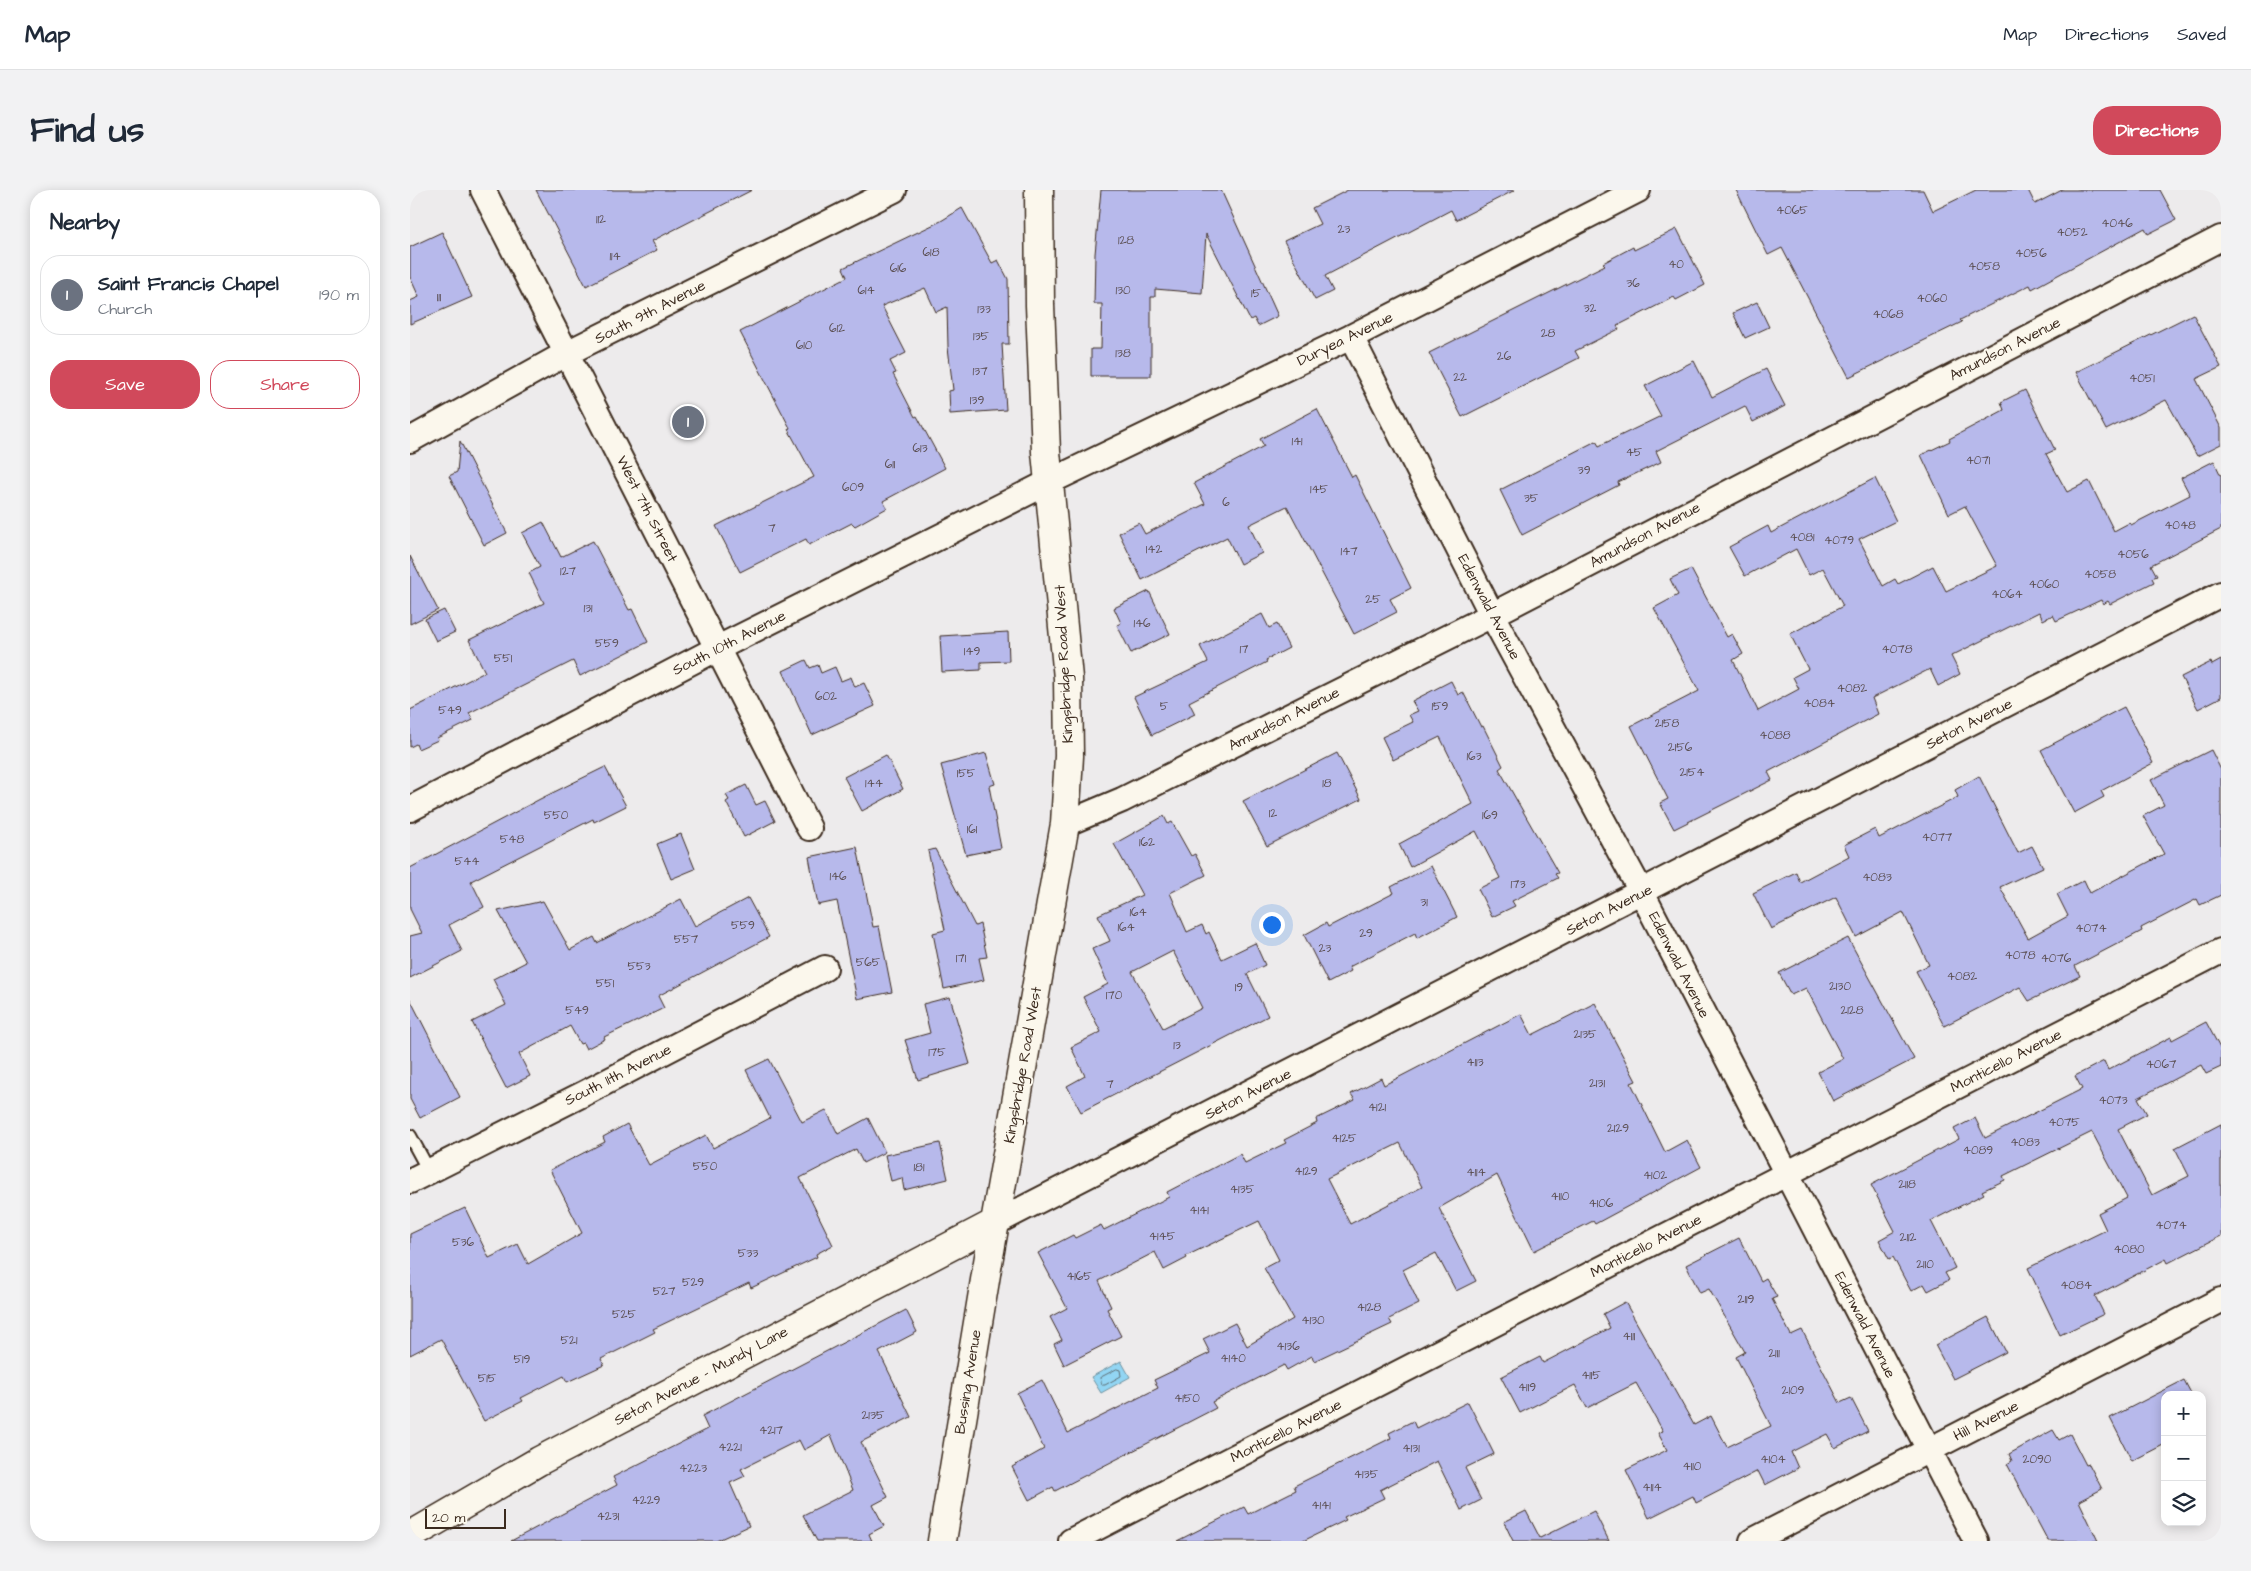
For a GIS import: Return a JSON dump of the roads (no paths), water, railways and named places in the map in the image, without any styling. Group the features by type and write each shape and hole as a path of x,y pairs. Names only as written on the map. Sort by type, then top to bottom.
{"street":[{"name":"West 7th Street","path":"483,190 809,828"},
{"name":"South 9th Avenue","path":"410,440 567,353 894,190"},
{"name":"Kingsbridge Road West","path":"995,1222 1065,824 1070,756 1068,678 1042,382 1039,190"},
{"name":"Duryea Avenue","path":"1050,482 1351,338 1638,190"},
{"name":"Amundson Avenue","path":"1065,824 1122,800 1492,615 2221,238"},
{"name":"Edenwald Avenue","path":"1351,338 1492,615 1642,893 1788,1173 1976,1541"},
{"name":"South 10th Avenue","path":"410,809 718,648 1050,482"},
{"name":"Seton Avenue","path":"995,1222 1642,893 2221,594"},
{"name":"Monticello Avenue","path":"1071,1541 2221,950"},
{"name":"South 11th Avenue","path":"419,1176 585,1093 825,968"},
{"name":"Seton Avenue - Mundy Lane","path":"410,1536 539,1461 995,1222"},
{"name":"Bussing Avenue","path":"942,1541 995,1222"},
{"name":"Hill Avenue","path":"1752,1541 2221,1300"}],"lane":[{"path":"410,1136 419,1176"}],"water":[{"path":"1121,1361 1130,1377 1101,1393 1091,1377"}],"place":[{"name":"Saint Francis Chapel","path":"688,422"}]}
